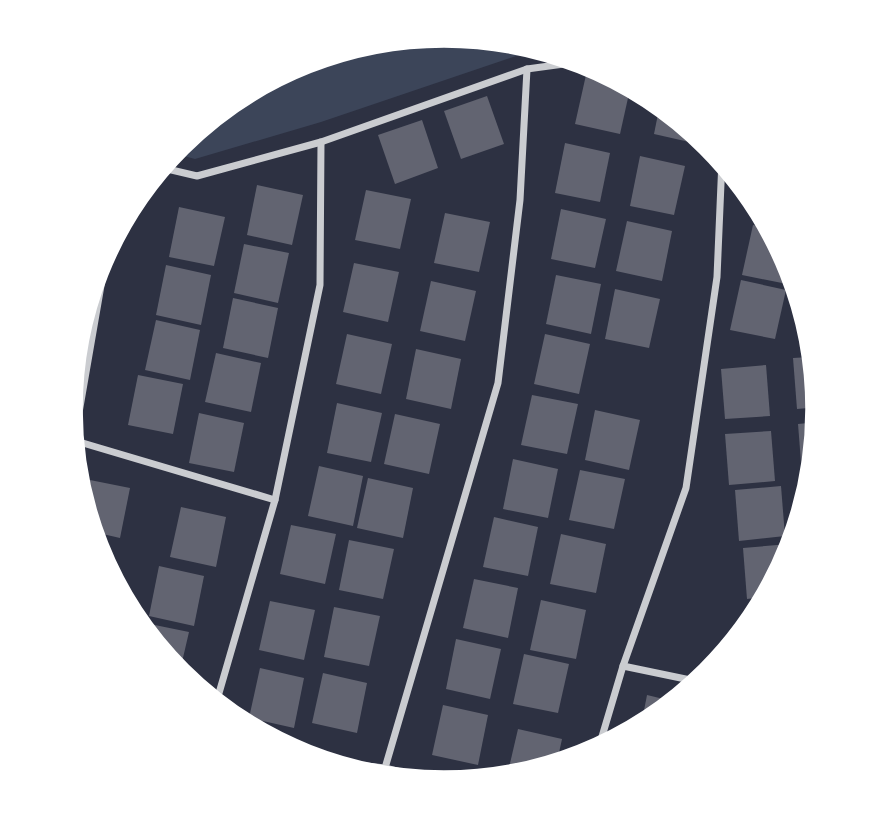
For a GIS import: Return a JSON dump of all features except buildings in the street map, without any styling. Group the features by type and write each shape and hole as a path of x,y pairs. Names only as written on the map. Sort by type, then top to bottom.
{"street":[{"path":"171,170 197,176 321,142 527,69 560,64"},
{"path":"385,767 498,383 520,200 527,69"},
{"path":"220,694 275,500 320,285 321,142"},
{"path":"602,737 623,666 686,488 717,277 721,173"},
{"path":"81,399 98,300"},
{"path":"83,443 275,500"},
{"path":"623,666 688,679"}],"shaded area":[{"path":"421,46 469,46 523,54 321,122 195,159 184,156 243,107 284,83 328,65 374,52"}]}
